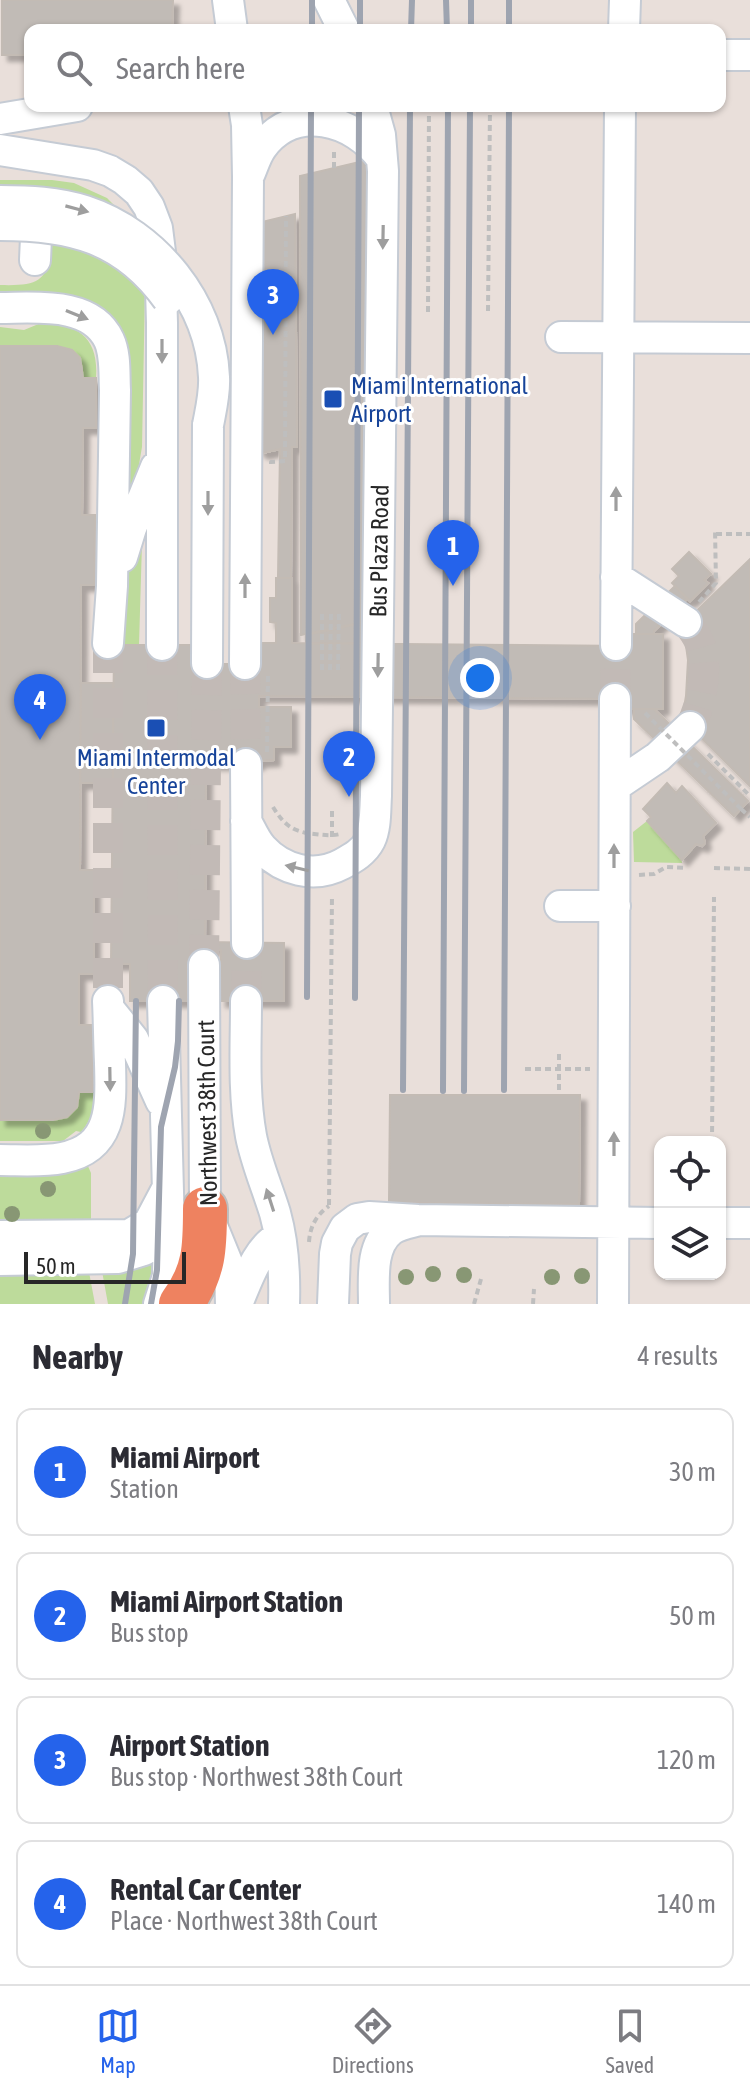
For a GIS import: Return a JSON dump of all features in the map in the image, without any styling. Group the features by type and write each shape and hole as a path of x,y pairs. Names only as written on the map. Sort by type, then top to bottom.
{"highway":[{"path":"181,1209 205,1252 192,1288 181,1304"}],"street":[{"path":"228,0 231,24"},
{"path":"329,0 341,24"},
{"path":"624,24 625,0"},
{"path":"726,55 750,55"},
{"path":"0,119 41,112"},
{"path":"245,112 256,670"},
{"name":"Bus Plaza Road","path":"246,821 261,847 280,863 315,872 336,867 363,851 374,826 382,159 374,112"},
{"path":"616,645 620,112"},
{"path":"248,177 260,149 273,135 295,122 307,120 330,121 343,126 373,147 382,159"},
{"path":"0,150 93,165 110,171 139,192 157,228 162,323 162,645"},
{"path":"0,201 51,203 98,216 128,231 167,265 196,309 210,347 214,379 208,425 207,663"},
{"path":"0,225 47,226 81,234 108,245 144,271 168,299 187,331 197,360 208,425"},
{"path":"0,308 75,311 97,324 109,339 114,359 115,390 112,586 108,643"},
{"path":"561,337 750,338"},
{"path":"112,586 131,528 162,454"},
{"path":"616,577 690,614"},
{"path":"613,1304 615,699"},
{"path":"615,786 658,757 690,727"},
{"path":"247,943 246,821 257,759"},
{"path":"560,906 615,906"},
{"name":"Northwest 38th Court","path":"204,965 181,1209 230,1270 234,1304"},
{"path":"159,1304 168,1276 181,1209 165,1111 163,1001"},
{"path":"246,1001 248,1118 254,1151 280,1236 284,1304"},
{"path":"0,1160 63,1158 82,1150 96,1139 106,1124 111,1106 108,1005 133,1039 165,1111"},
{"path":"0,1236 129,1235 181,1209"},
{"path":"0,1260 118,1258 144,1250 181,1209"},
{"path":"333,1304 335,1254 341,1234 350,1223 369,1217 654,1223"},
{"path":"374,1304 374,1269 382,1238 393,1228 418,1220"},
{"path":"726,1223 750,1223"},
{"path":"234,1304 269,1241 280,1236"}],"path":[{"path":"428,312 429,112"},
{"path":"488,311 490,112"},
{"path":"334,149 334,168"},
{"path":"271,477 271,462 285,461 286,216"},
{"path":"690,614 716,583 715,531 750,534"},
{"path":"338,670 339,610"},
{"path":"322,611 322,670"},
{"path":"330,670 331,611"},
{"path":"256,670 257,759"},
{"path":"645,713 750,817"},
{"path":"708,754 750,796"},
{"path":"270,802 282,822 298,833 332,835 349,828"},
{"path":"332,811 332,851"},
{"path":"630,875 654,874 666,867 686,868"},
{"path":"714,868 750,869"},
{"path":"329,1205 332,889"},
{"path":"712,1136 714,897"},
{"path":"559,1054 559,1090"},
{"path":"525,1069 598,1069"},
{"path":"474,1304 481,1279"},
{"path":"533,1304 534,1289"}],"green space":[{"path":"0,180 74,183 107,198 117,208 145,289 142,447 128,507 121,344 0,296 0,285 24,284 39,279 48,265 51,241 0,189"},
{"path":"41,323 66,326 84,336 94,353 96,378 83,378 80,359 66,349 44,345 0,346 0,327 24,330"},
{"path":"142,543 139,645 120,645 127,579 131,561"},
{"path":"647,821 682,863 634,862 633,832"},
{"path":"79,1092 94,1092 92,1113 81,1132 76,1131 63,1141 0,1141 0,1120 43,1121 64,1117 77,1105"},
{"path":"87,1164 91,1173 91,1224 0,1227 0,1169"},
{"path":"152,1263 144,1304 108,1304 102,1271"},
{"path":"89,1272 95,1304 0,1304 0,1273"}],"building":[{"path":"2,0 173,0 172,24 24,24 24,55 2,55"},
{"path":"372,159 369,621 301,635 300,176"},
{"path":"295,214 297,447 292,447 291,578 278,578 280,449 263,453 258,450 262,222"},
{"path":"0,346 57,346 72,350 80,358 83,378 96,378 96,428 83,428 82,515 95,515 94,585 81,585 80,870 94,870 94,974 79,974 79,1025 93,1025 92,1092 79,1092 77,1107 67,1117 53,1120 0,1120"},
{"path":"689,552 711,574 704,580 708,583 690,601 672,583 679,576 672,569"},
{"path":"750,559 750,786 682,719 688,660 683,624"},
{"path":"276,578 292,578 292,643 631,646 631,634 663,634 663,709 626,709 626,699 259,696 259,707 291,707 291,747 274,747 274,760 258,761 258,764 206,764 205,942 284,943 284,1001 220,1001 221,950 205,950 206,965 187,965 187,1001 130,1001 130,964 111,964 114,645 206,645 206,664 260,664 260,643 276,643 276,623 270,622 270,598 276,598"},
{"path":"675,586 687,599 654,634 636,634 636,624"},
{"path":"362,623 362,643 306,644 306,635"},
{"path":"81,683 113,683 113,783 80,783"},
{"path":"634,709 654,709 748,801 734,816 634,719"},
{"path":"667,783 676,793 682,786 716,823 703,836 705,843 702,846 696,844 682,860 647,821 651,817 643,809"},
{"path":"390,1095 580,1095 579,1204 389,1203"}],"tunnel":[{"path":"686,622 699,641 704,665 701,697 690,727"},
{"path":"108,643 108,1001"},
{"path":"162,645 163,1001"},
{"path":"615,699 616,645"},
{"path":"204,965 207,663"},
{"path":"245,664 246,764"},
{"path":"246,1001 247,943"}],"railway":[{"path":"312,0 312,24"},
{"path":"360,0 360,24"},
{"path":"411,24 412,0"},
{"path":"446,0 447,24"},
{"path":"471,0 471,24"},
{"path":"509,0 509,24"},
{"path":"307,997 311,112"},
{"path":"355,998 359,112"},
{"path":"403,1090 410,112"},
{"path":"443,1091 448,112"},
{"path":"464,1091 470,112"},
{"path":"504,1090 509,112"},
{"path":"125,1304 133,1254 136,1001"},
{"path":"151,1304 157,1270 161,1127 175,1067 179,1001"}],"place":[{"name":"Airport Station","path":"273,335"},
{"name":"Miami International Airport","path":"333,399"},
{"name":"Miami Airport","path":"453,586"},
{"name":"Miami Intermodal Center","path":"156,728"},
{"name":"Rental Car Center","path":"40,740"},
{"name":"Miami Airport Station","path":"349,797"}]}
